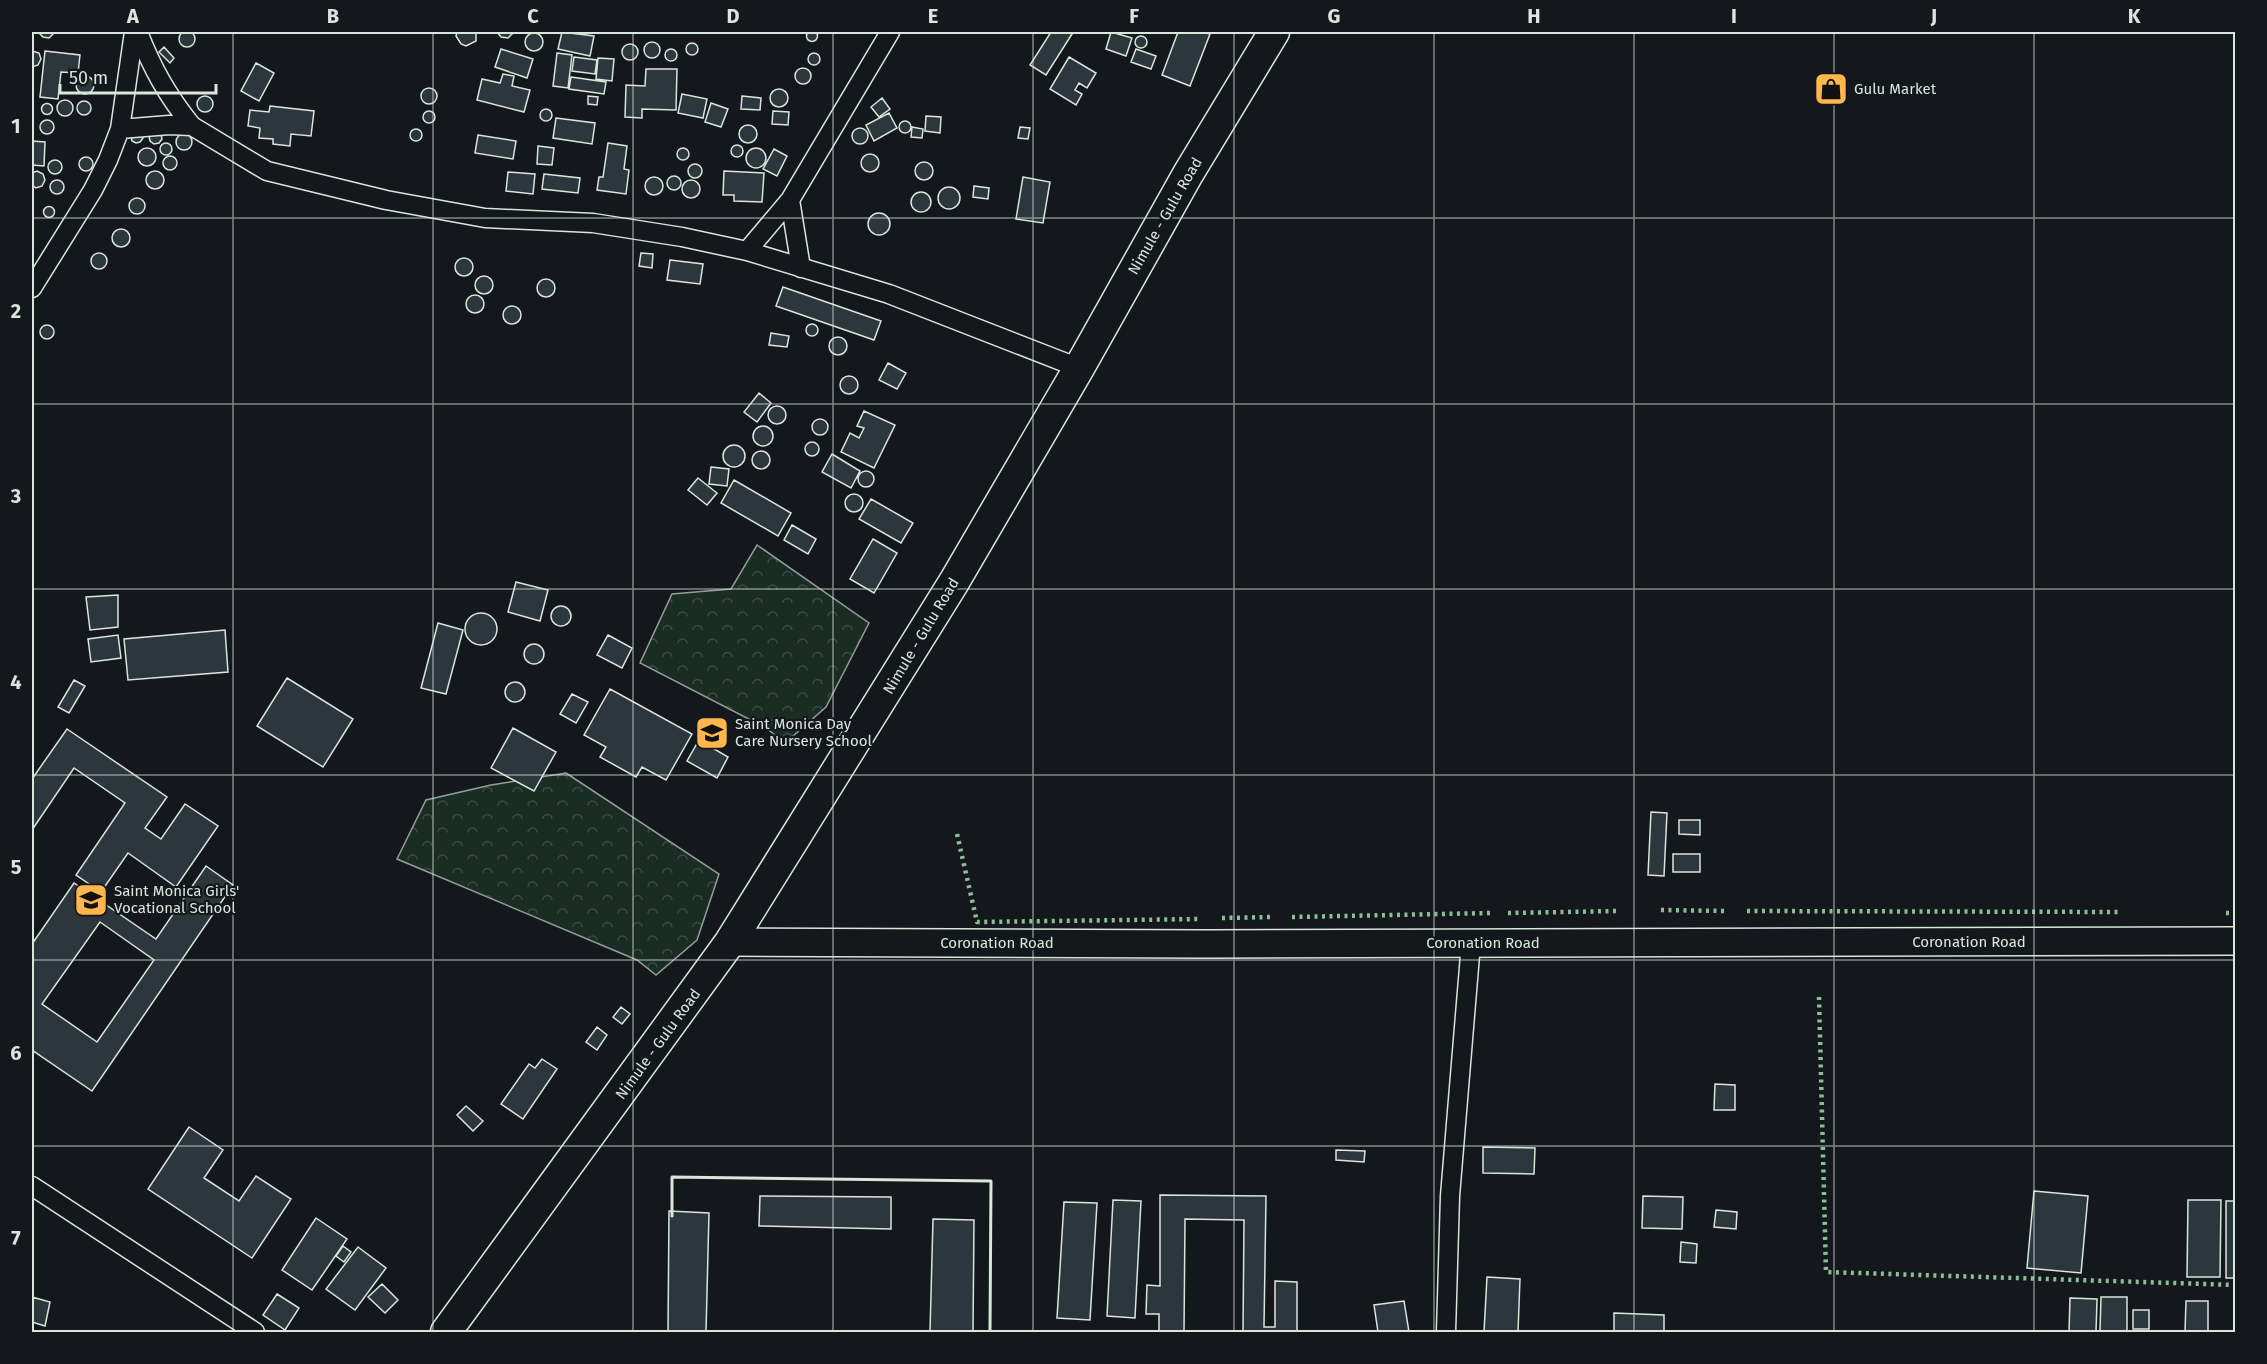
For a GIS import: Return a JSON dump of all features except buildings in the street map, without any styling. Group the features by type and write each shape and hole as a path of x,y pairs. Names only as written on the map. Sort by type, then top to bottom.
{"main road":[{"name":"Nimule - Gulu Road","path":"446,1332 730,942 954,582 1079,368 1188,174 1274,32"},
{"name":"Coronation Road","path":"730,942 2235,941"}],"street":[{"path":"136,32 170,99 192,126 267,171 330,188 485,218 593,224 682,237 747,251 889,294 1079,368"},
{"path":"32,288 93,190 108,160 120,129 136,32"},
{"path":"747,251 790,200 890,32"},
{"path":"120,129 169,125 192,126"},
{"path":"790,200 801,268"},
{"path":"1446,1332 1450,1196 1471,943"},
{"path":"32,1186 255,1332"}],"green space":[{"path":"757,545 869,623 826,707 785,743 766,728 640,663 672,594 731,589"},
{"path":"566,773 719,874 697,940 656,975 637,960 397,859 426,800 491,785"}],"hedge":[{"path":"957,834 977,922 1200,919"},
{"path":"1661,910 1725,911"},
{"path":"1508,913 1618,911"},
{"path":"1747,911 2120,912"},
{"path":"1292,917 1491,913"},
{"path":"2226,913 2236,913"},
{"path":"1222,918 1273,917"},
{"path":"1819,997 1826,1272 2236,1285"}],"wall":[{"path":"672,1216 672,1177 991,1181 990,1332"}],"place":[{"name":"Gulu Market","path":"1831,89"},
{"name":"Saint Monica Day Care Nursery School","path":"712,733"},
{"name":"Saint Monica Girls' Vocational School","path":"91,900"}]}
